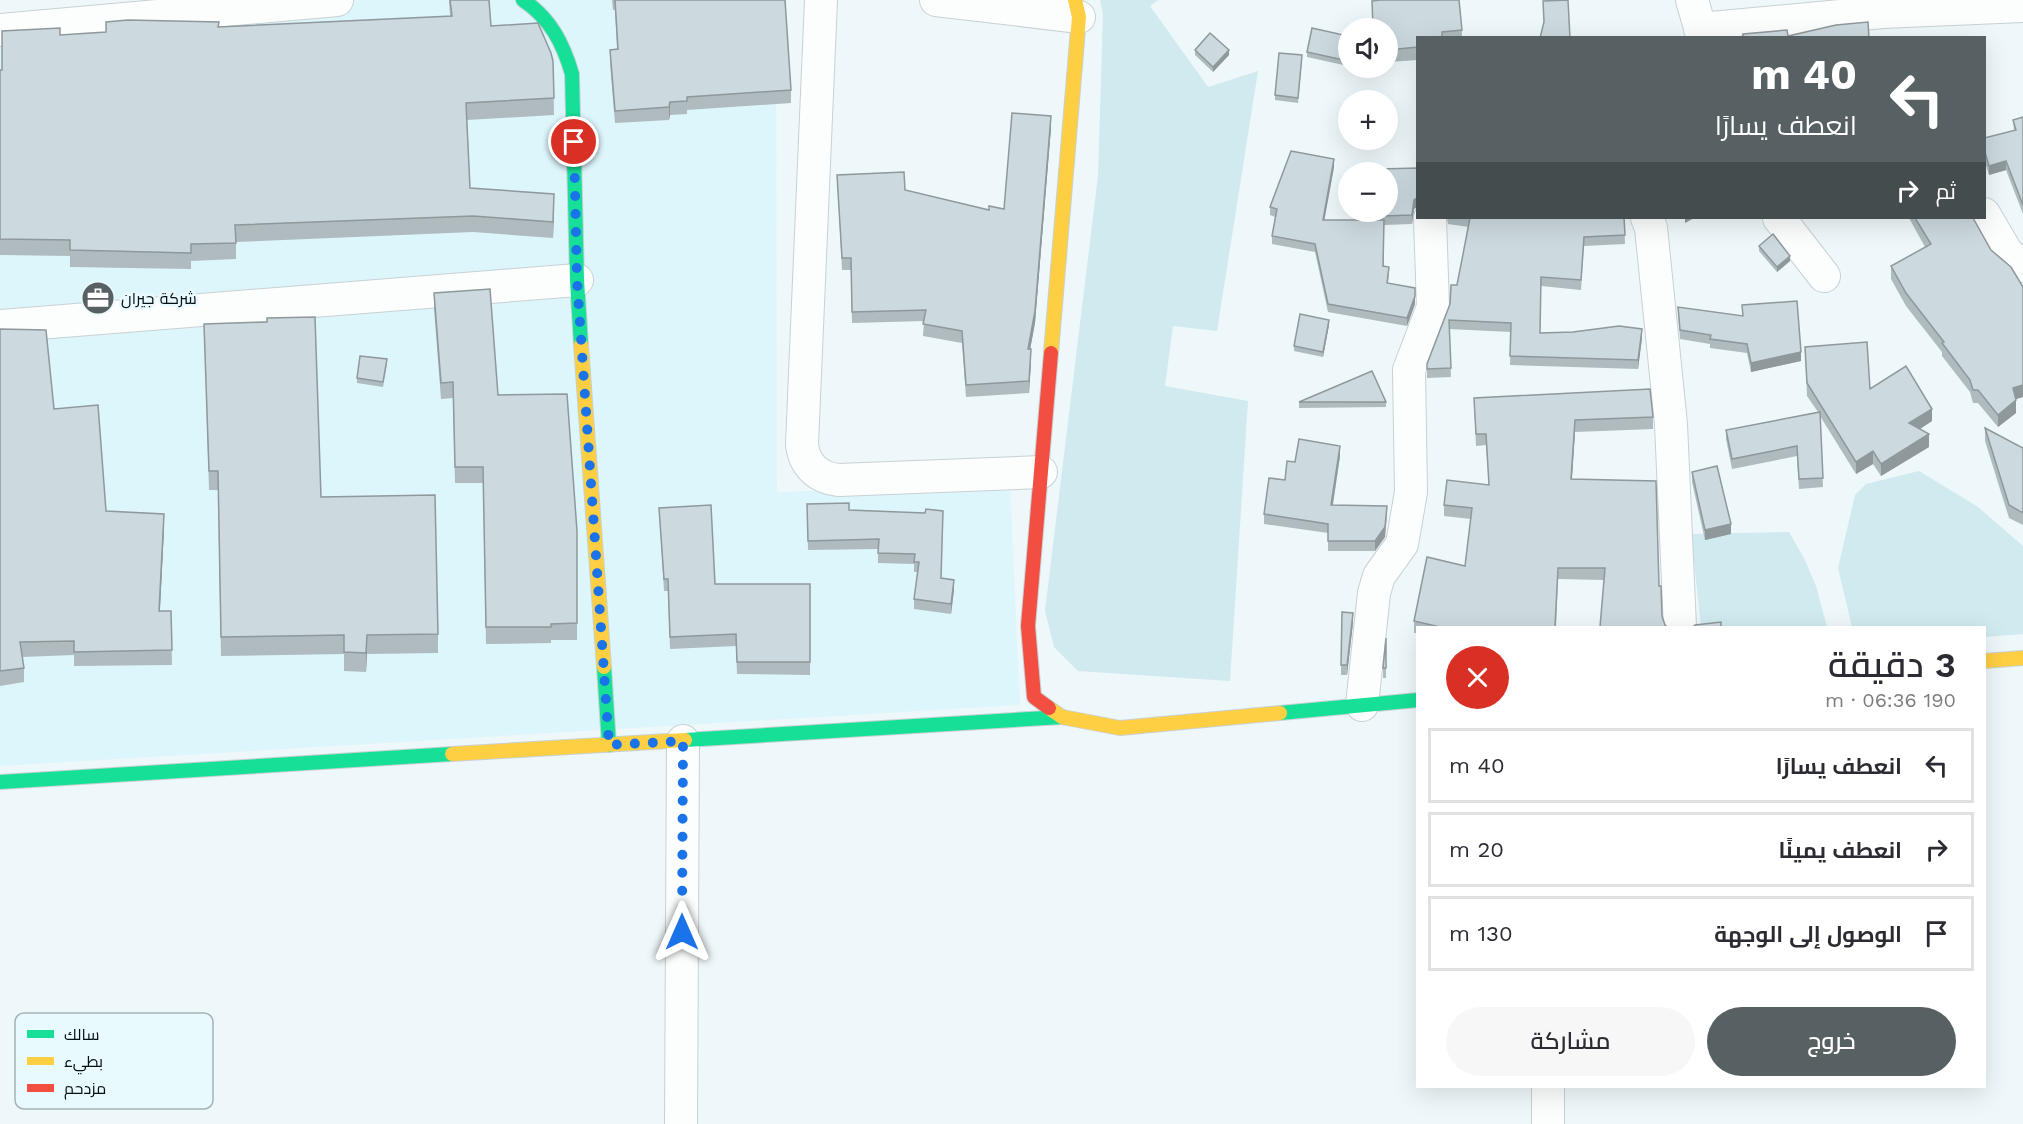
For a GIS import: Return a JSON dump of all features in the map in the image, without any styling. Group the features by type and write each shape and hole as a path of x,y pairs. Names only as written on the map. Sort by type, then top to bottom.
{"street":[{"path":"0,30 337,0"},
{"path":"523,0 541,14 556,32 566,52 572,74 577,280 609,745"},
{"path":"821,0 802,444 806,460 810,467 823,477 839,480 1041,472"},
{"path":"936,0 1077,9 1028,626 1034,697 1062,717"},
{"path":"1698,22 1899,15 2023,6"},
{"path":"1986,217 2007,254 2023,266"},
{"path":"1362,705 1374,593 1379,576 1402,544 1411,492 1409,370 1433,307 1430,219"},
{"path":"1647,219 1651,228 1671,424 1680,626"},
{"path":"1780,219 1824,276"},
{"path":"0,326 577,280"},
{"path":"1986,661 2023,658"},
{"path":"0,782 1062,717 1120,728 1416,700"},
{"path":"681,1124 683,741"},
{"path":"1548,1088 1548,1124"}],"shaded area":[{"path":"337,0 776,0 777,492 1010,485 1020,705 0,766 0,22"},
{"path":"1100,0 1158,0 1150,6 1208,87 1258,71 1217,331 1173,326 1165,386 1248,401 1230,681 1078,671 1054,647 1045,611 1098,176 1103,15"},
{"path":"1919,471 1978,507 2023,546 2023,634 1986,637 1986,626 1852,626 1838,568 1855,495 1866,484"},
{"path":"1789,532 1816,586 1827,626 1701,626 1691,534"}],"building":[{"path":"450,0 489,0 491,26 538,23 553,61 554,98 466,103 470,188 554,194 553,222 473,216 235,225 236,243 191,244 191,253 70,250 70,240 0,239 2,31 60,28 60,35 106,32 106,22 128,20 219,22 218,27 452,16"},
{"path":"615,0 785,0 791,90 687,97 687,101 670,102 669,107 615,111 610,50 618,49"},
{"path":"1459,0 1462,30 1442,32 1442,36 1416,36 1416,47 1398,49 1398,18 1373,18 1372,1"},
{"path":"1568,0 1570,36 1540,36 1544,22 1543,1"},
{"path":"1868,22 1869,36 1788,36 1836,25"},
{"path":"1312,28 1338,34 1338,59 1307,52"},
{"path":"1787,30 1788,36 1743,36 1743,34"},
{"path":"1210,33 1229,50 1213,67 1195,50"},
{"path":"1279,53 1302,55 1298,98 1275,95"},
{"path":"1012,113 1051,116 1035,311 1028,349 1031,349 1029,381 966,385 962,331 923,324 926,310 852,312 851,258 842,258 837,175 904,172 905,190 989,210 989,206 1004,209"},
{"path":"2023,117 2023,205 2006,161 1989,166 1986,156 1986,138 2016,130 2013,120"},
{"path":"1291,151 1334,159 1323,220 1384,222 1383,266 1389,267 1387,283 1415,288 1415,296 1407,318 1328,304 1315,244 1272,236 1277,209 1270,207"},
{"path":"1416,168 1416,198 1412,215 1398,215 1398,169"},
{"path":"1470,219 1624,219 1625,235 1584,237 1581,280 1541,277 1540,333 1573,332 1619,326 1642,329 1638,360 1510,356 1511,323 1449,320 1451,368 1427,369 1450,304 1451,285 1457,285"},
{"path":"1916,219 1974,219 1991,250 2011,267 2023,287 2023,385 2013,388 2016,400 1998,415 1978,390 1973,390 1970,380 1906,293 1891,266 1931,244"},
{"path":"1773,234 1790,256 1777,267 1759,246"},
{"path":"490,289 498,395 567,394 577,531 577,623 551,624 551,627 486,627 483,467 455,467 453,382 441,383 434,293"},
{"path":"1797,301 1801,352 1751,363 1747,344 1710,339 1711,335 1680,330 1678,307 1743,316 1742,305"},
{"path":"1300,314 1329,320 1323,352 1294,346"},
{"path":"315,317 321,497 435,495 438,634 367,635 366,653 344,652 344,635 221,637 218,471 209,471 204,324 267,322 267,318"},
{"path":"0,329 46,330 54,409 98,405 106,511 164,514 159,611 171,611 172,650 74,652 74,641 20,642 24,668 0,671"},
{"path":"1867,342 1870,389 1906,366 1932,409 1909,423 1929,434 1881,464 1873,451 1856,462 1807,383 1805,347"},
{"path":"360,356 387,359 383,382 357,378"},
{"path":"1372,371 1386,402 1299,402"},
{"path":"1650,389 1653,417 1575,420 1571,479 1656,481 1659,586 1661,586 1662,616 1666,626 1600,626 1605,568 1558,568 1555,626 1436,626 1414,621 1427,557 1465,566 1472,508 1444,505 1447,480 1489,485 1486,434 1476,434 1474,398"},
{"path":"1820,412 1823,478 1799,479 1797,446 1732,459 1726,430"},
{"path":"1985,428 2023,448 2023,513 2009,505"},
{"path":"1299,439 1340,446 1331,505 1387,506 1385,527 1375,541 1328,541 1328,524 1264,514 1269,478 1285,480 1287,461 1295,462"},
{"path":"1717,466 1731,524 1705,530 1692,472"},
{"path":"849,503 849,510 925,513 926,509 943,511 941,578 954,580 951,604 914,599 919,562 914,562 915,554 878,553 879,539 808,541 807,504"},
{"path":"711,505 715,584 810,584 810,662 737,662 736,634 670,637 668,579 664,579 659,508"},
{"path":"1342,612 1353,613 1347,665 1341,665"},
{"path":"1721,622 1721,626 1695,625"},
{"path":"1386,638 1386,668 1383,668"}],"traffic: fast":[{"path":"523,0 541,15 554,32 572,74 577,280 581,345"},
{"path":"604,667 609,745"},
{"path":"1280,713 1416,700"},
{"path":"685,740 1062,717"},
{"path":"0,782 452,754"}],"traffic: slow":[{"path":"1051,353 1079,17 1075,0"},
{"path":"581,345 604,667"},
{"path":"1986,661 2023,658"},
{"path":"1049,708 1062,717 1120,728 1280,713"},
{"path":"452,754 685,740"}],"traffic: jam":[{"path":"1049,708 1034,697 1028,626 1051,353"}],"place":[{"name":"شركة جيران","path":"98,298"}],"route":[{"path":"574,142 577,280 609,745 683,741 682,932"}]}
